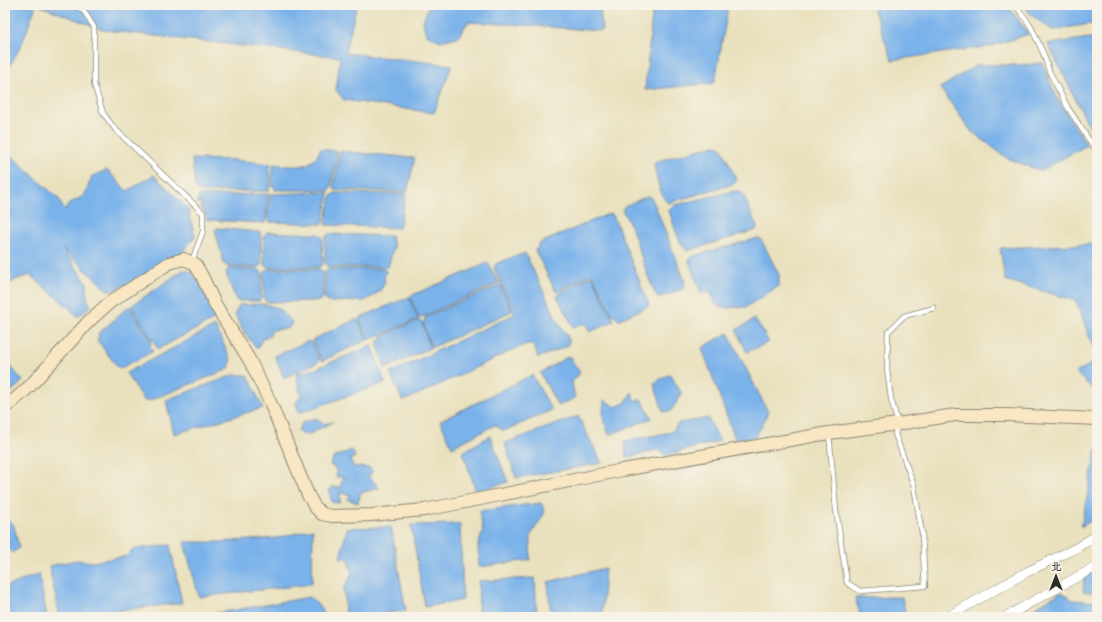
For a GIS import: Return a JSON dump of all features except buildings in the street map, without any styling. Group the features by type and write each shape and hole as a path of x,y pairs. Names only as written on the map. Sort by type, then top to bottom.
{"street":[{"path":"5,407 30,386 89,321 109,303 169,264 184,259 195,264 215,304 250,361 270,402 308,495 315,507 322,514 332,516 371,515 424,510 623,470 830,433 955,415 1007,415 1097,419"},
{"path":"947,617 1027,572 1076,548 1097,535"},
{"path":"1005,617 1097,566"}],"lane":[{"path":"72,5 83,10 94,27 94,84 103,113 115,129 203,213 203,231 191,262"},
{"path":"1015,5 1032,29 1044,55 1049,71 1068,108 1097,152"},
{"path":"830,433 836,510 847,583 860,590 925,586 922,534 914,486 895,434 898,424 891,399 887,369 888,332 904,316 934,308"}],"water":[{"path":"5,5 36,5 22,44 9,67 5,78"},
{"path":"38,5 357,5 345,53 452,65 434,113 344,100 336,90 340,57 104,30"},
{"path":"429,5 600,5 602,31 468,22 458,37 440,41 426,34 423,22"},
{"path":"653,5 727,5 727,14 714,83 645,90"},
{"path":"872,5 1007,5 1029,34 992,46 892,60"},
{"path":"1024,5 1097,5 1097,23 1052,30 1031,15"},
{"path":"1097,37 1097,142 1048,44"},
{"path":"1042,63 1058,100 1087,145 1041,171 1007,158 971,131 940,88 977,65 1022,65"},
{"path":"715,145 722,148 736,182 668,203 665,200 659,186 654,165 655,163"},
{"path":"320,149 338,151 330,190 275,190 275,187 271,186 274,164 293,166 306,165 318,155"},
{"path":"5,150 59,199 65,210 69,204 85,195 92,176 107,170 127,191 154,175 188,209 195,236 176,260 115,290 107,290 63,249 87,283 87,298 91,306 78,317 30,275 15,280 5,287"},
{"path":"340,151 415,158 407,192 335,190 333,187"},
{"path":"192,159 234,160 271,164 269,191 199,192 195,187"},
{"path":"734,191 741,192 744,196 757,227 756,230 687,251 678,237 674,227 669,211 672,207"},
{"path":"329,192 323,224 270,222 267,219 270,194"},
{"path":"335,193 406,194 399,228 325,225 331,196"},
{"path":"268,194 265,223 207,220 206,215 200,207 203,206 196,200 199,196"},
{"path":"650,196 654,203 685,285 683,289 658,298 648,276 633,231 622,210 625,206"},
{"path":"611,214 613,215 649,305 618,320 615,315 613,316 592,274 556,292 535,250 538,248 538,244"},
{"path":"217,228 261,233 261,265 259,267 228,267 224,264 215,230"},
{"path":"267,232 318,234 322,237 323,264 319,267 267,267 264,263 264,236"},
{"path":"329,234 392,236 391,239 394,246 388,267 328,267 325,263 325,237"},
{"path":"758,238 761,239 779,275 779,286 746,307 722,308 715,304 709,291 701,293 689,261 690,257"},
{"path":"1097,244 1097,358 1076,301 1005,280 1000,248"},
{"path":"525,253 560,326 567,335 569,342 567,346 538,358 532,344 526,344 406,400 402,400 390,373 515,314 494,266 497,263"},
{"path":"488,263 499,283 419,318 410,296"},
{"path":"228,269 258,269 262,272 261,299 259,301 236,300 226,273"},
{"path":"268,269 320,269 323,272 323,298 319,301 266,302 264,298 264,273"},
{"path":"328,269 384,269 387,273 384,276 384,284 379,292 364,301 328,302 325,298 325,272"},
{"path":"183,270 187,270 193,274 204,291 215,319 158,349 131,306"},
{"path":"592,276 614,321 590,332 585,323 573,327 557,296 560,295 560,292"},
{"path":"500,285 512,311 431,348 423,322 425,321 425,317"},
{"path":"409,297 418,319 368,340 360,320 361,317"},
{"path":"264,304 278,308 292,322 289,328 272,330 270,336 263,338 257,349 242,329 235,314 239,305"},
{"path":"129,306 151,340 150,347 152,352 119,369 97,340 99,337 98,334"},
{"path":"356,319 359,321 367,340 322,361 312,340"},
{"path":"755,319 769,342 747,352 736,330"},
{"path":"419,320 422,322 430,348 385,369 377,342 383,339 382,336"},
{"path":"215,326 231,360 229,369 145,402 126,373"},
{"path":"728,333 768,412 756,437 736,441 702,348"},
{"path":"308,341 311,342 320,360 284,378 275,356"},
{"path":"372,345 385,383 299,413 296,403 301,396 296,374 315,369"},
{"path":"569,356 580,373 572,382 575,398 558,406 540,373"},
{"path":"5,360 23,381 5,397"},
{"path":"1097,360 1097,393 1076,373"},
{"path":"670,374 682,394 670,412 663,411 654,383"},
{"path":"234,375 248,375 263,408 174,434 166,400"},
{"path":"532,375 552,410 504,431 495,425 452,447 440,421"},
{"path":"632,392 634,400 642,400 652,418 609,435 603,415 604,400 616,407 625,403"},
{"path":"578,416 602,463 516,478 505,443"},
{"path":"317,418 323,424 333,422 307,435 301,434 298,431 303,422"},
{"path":"708,418 720,441 666,455 657,450 626,458 625,441 672,432 679,423"},
{"path":"490,436 508,482 476,492 463,452"},
{"path":"1097,446 1097,517 1081,527"},
{"path":"352,450 355,457 350,460 354,467 370,468 373,472 368,476 379,488 361,492 358,503 347,499 351,495 340,493 340,503 332,502 329,492 332,487 340,487 343,477 336,477 336,469 330,465 334,457"},
{"path":"541,503 545,512 531,535 530,560 479,567 478,545 483,531 479,511"},
{"path":"5,518 14,525 19,548 12,553 8,549 5,549"},
{"path":"460,524 463,600 425,607 411,525"},
{"path":"391,527 406,611 360,617 345,617 344,588 352,574 348,558 340,558 347,528"},
{"path":"313,529 312,584 199,597 184,542 221,542 277,538"},
{"path":"170,545 182,603 60,617 49,566 77,560 92,562 127,556 134,549"},
{"path":"605,568 602,617 551,617 548,582"},
{"path":"1097,569 1097,592 1083,592 1084,578"},
{"path":"39,574 47,617 5,617 5,587"},
{"path":"535,578 537,617 478,617 479,581"},
{"path":"1061,592 1073,600 1097,602 1097,617 1019,617"},
{"path":"310,597 323,610 323,617 195,617"},
{"path":"902,597 906,617 861,617 855,598"}]}
